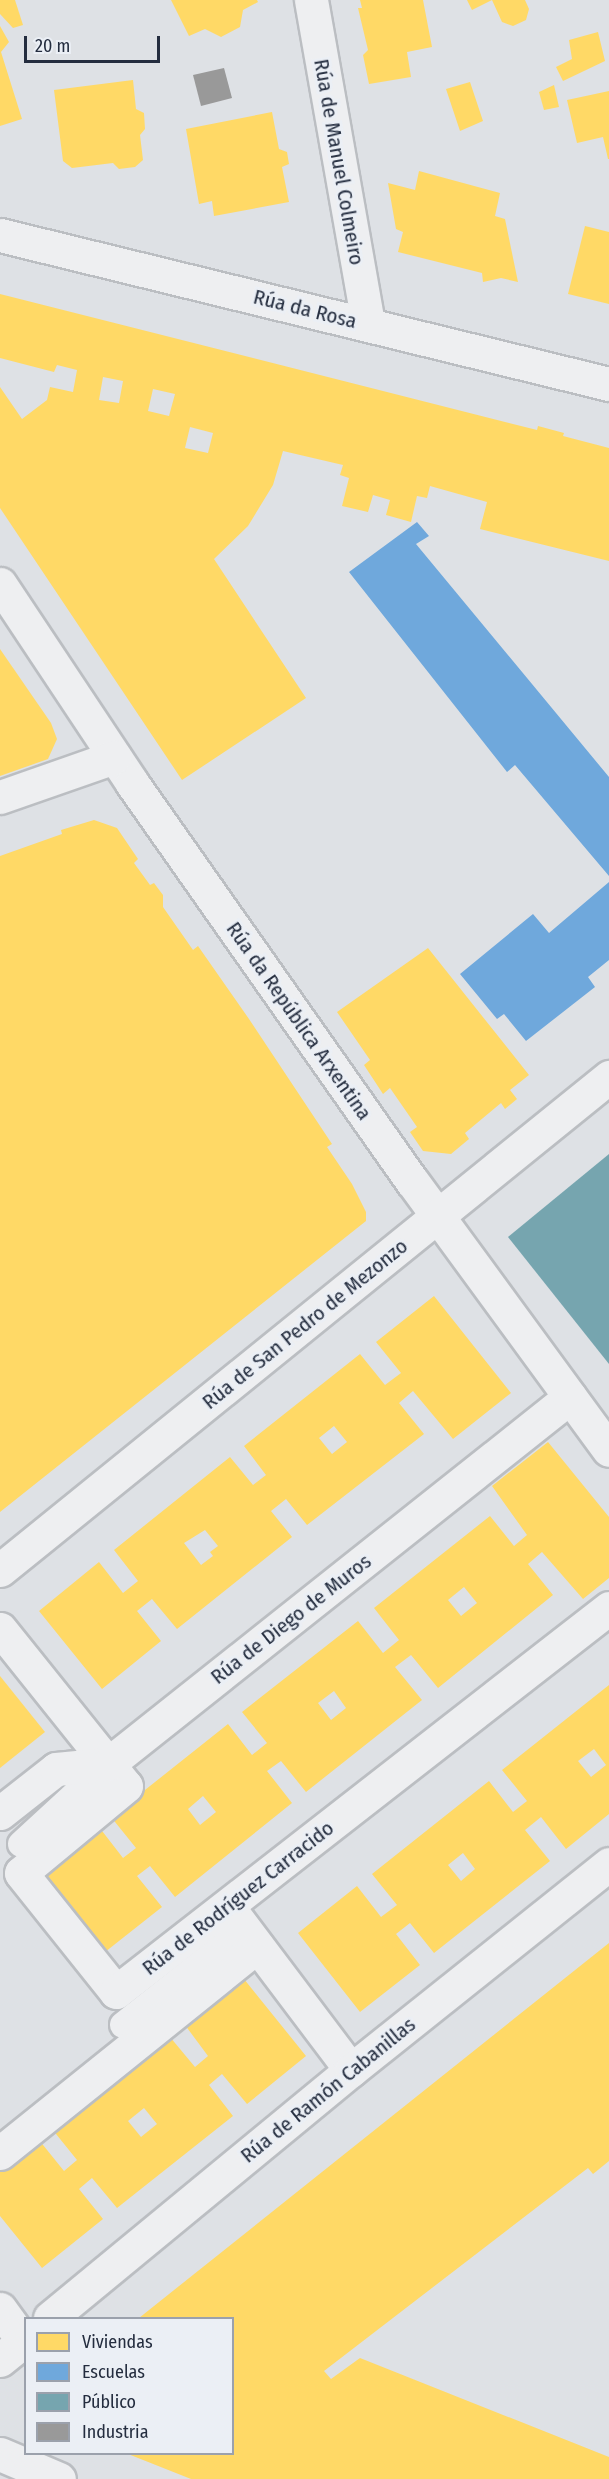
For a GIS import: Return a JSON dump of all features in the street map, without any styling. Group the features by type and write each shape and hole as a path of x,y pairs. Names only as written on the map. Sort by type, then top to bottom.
{"street":[{"name":"Rúa de Manuel Colmeiro","path":"311,0 368,324"},
{"name":"Rúa da Rosa","path":"0,235 609,384"},
{"name":"Rúa da República Arxentina","path":"0,584 114,757 438,1216 609,1450"},
{"path":"0,797 114,757"},
{"name":"Rúa de San Pedro de Mezonzo","path":"0,1570 609,1077"},
{"name":"Rúa de Diego de Muros","path":"108,1764 570,1397"},
{"name":"Rúa de Rodríguez Carracido","path":"108,1764 126,1785 21,1873 116,1992 243,1928 609,1608"},
{"path":"0,1629 108,1764"},
{"path":"0,1813 56,1769 108,1764"},
{"name":"Rúa de Ramón Cabanillas","path":"52,2317 351,2070 609,1864"},
{"path":"0,2153 243,1928 351,2070"},
{"path":"0,2309 16,2347"},
{"path":"0,2454 59,2479"}],"lane":[{"path":"21,1844 108,1764"},
{"path":"123,2025 243,1928"}],"building: Viviendas":[{"path":"0,0 15,0 23,25 13,28 0,14"},
{"path":"171,0 257,0 258,2 243,10 240,27 221,37 205,29 189,36"},
{"path":"360,0 423,0 432,47 407,52 411,77 369,84 363,55 368,50 358,8 362,8"},
{"path":"467,0 492,0 472,10"},
{"path":"492,0 525,0 529,9 526,20 513,26 502,22"},
{"path":"0,26 9,42 1,52 22,119 0,126"},
{"path":"598,32 605,61 563,81 556,67 572,59 569,40"},
{"path":"133,80 136,109 144,113 145,129 140,135 143,160 135,167 119,169 113,163 72,168 63,161 54,90"},
{"path":"470,82 483,121 460,131 446,89"},
{"path":"554,85 559,107 544,110 539,92"},
{"path":"609,91 608,159 603,137 577,143 567,100"},
{"path":"272,112 279,149 287,152 289,164 282,167 289,202 214,216 212,201 199,204 186,129"},
{"path":"419,171 500,193 495,216 505,219 518,282 501,278 483,282 482,273 398,252 403,232 396,229 388,183 415,190"},
{"path":"585,226 609,232 609,304 568,294"},
{"path":"0,294 537,430 538,426 564,433 563,436 609,448 609,561 480,529 487,502 430,486 427,498 417,496 411,522 386,515 390,500 373,495 368,512 342,506 349,478 340,475 343,465 283,451 273,485 248,526 214,559 306,698 182,780 0,508 0,387 22,419 47,400 50,387 73,392 77,370 57,365 54,372 0,358","holes":["103,377 123,381 119,403 99,400","153,389 175,394 169,416 148,411","190,427 213,433 208,453 185,448"]},
{"path":"0,649 51,723 57,739 48,759 0,776"},
{"path":"94,820 117,828 138,859 134,863 150,885 154,883 163,895 163,907 193,950 198,946 249,1019 332,1144 327,1147 352,1184 366,1212 366,1221 0,1512 0,856 62,834 61,830"},
{"path":"428,948 529,1075 510,1090 517,1099 505,1109 501,1103 465,1133 469,1139 451,1154 423,1151 410,1132 417,1127 390,1088 383,1094 364,1065 370,1060 337,1012"},
{"path":"434,1296 511,1393 453,1439 413,1391 399,1403 424,1434 307,1525 286,1499 271,1511 292,1537 177,1629 152,1599 137,1611 161,1641 102,1689 39,1611 99,1562 123,1593 138,1581 114,1550 230,1457 253,1485 266,1475 244,1446 360,1354 385,1385 401,1373 376,1342","holes":["334,1426 347,1442 332,1454 319,1438","205,1530 218,1546 210,1552 213,1556 201,1565 184,1543"]},
{"path":"548,1442 609,1517 609,1578 583,1599 542,1552 528,1564 553,1595 438,1688 411,1655 395,1667 422,1700 306,1792 281,1761 267,1771 292,1803 175,1897 150,1866 137,1876 162,1907 100,1956 36,1877 99,1827 123,1858 136,1848 111,1817 228,1724 252,1755 267,1743 242,1712 358,1621 383,1653 399,1640 374,1608 490,1516 514,1546 527,1535 492,1486","holes":["464,1587 477,1603 461,1616 448,1600","334,1691 346,1708 331,1720 318,1703","203,1796 216,1812 200,1825 188,1809"]},
{"path":"0,1676 45,1732 0,1768"},
{"path":"609,1685 609,1814 566,1849 541,1817 525,1830 550,1861 434,1953 410,1923 396,1934 420,1965 360,2012 298,1933 357,1886 381,1917 397,1905 372,1874 489,1781 513,1812 527,1801 502,1770","holes":["594,1749 606,1765 591,1777 578,1761","463,1853 475,1869 461,1881 448,1865"]},
{"path":"609,1943 609,2161 593,2174 588,2168 324,2371 331,2379 360,2358 609,2457 609,2479 191,2479 131,2455 234,2455 234,2317 140,2317"},
{"path":"244,1979 306,2056 247,2104 222,2074 209,2085 233,2116 117,2208 92,2178 79,2189 103,2219 42,2268 0,2216 0,2172 39,2140 64,2171 77,2160 52,2129 170,2037 195,2067 208,2056 185,2025","holes":["144,2108 157,2124 141,2137 128,2121"]}],"building: Escuelas":[{"path":"417,522 429,536 416,544 609,777 609,876 515,765 507,772 349,572"},
{"path":"609,882 609,960 588,977 595,987 526,1041 504,1014 497,1019 460,974 533,914 549,933"}],"building: Público":[{"path":"609,1154 609,1364 508,1237"}],"building: Industria":[{"path":"224,68 232,98 201,106 193,75"}]}
